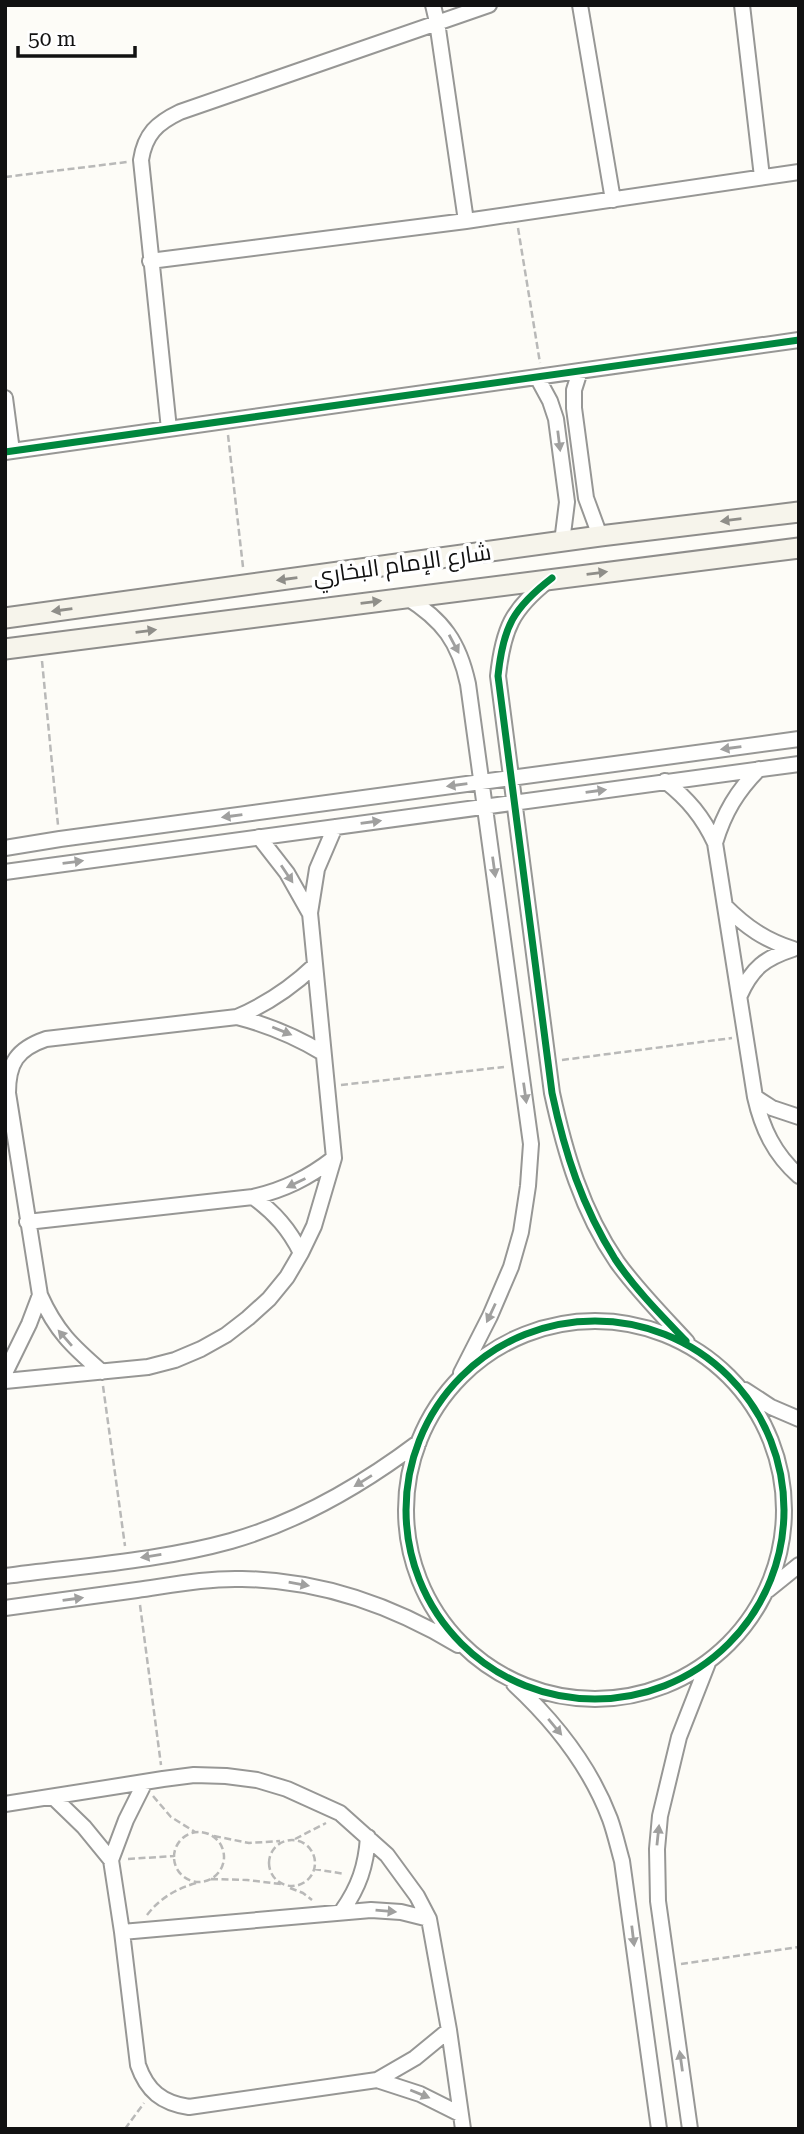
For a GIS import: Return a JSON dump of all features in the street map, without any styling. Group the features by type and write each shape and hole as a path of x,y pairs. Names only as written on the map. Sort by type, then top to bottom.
{"street":[{"path":"433,5 438,22 466,221"},
{"path":"169,429 141,160 142,148 150,132 164,120 489,5"},
{"path":"580,5 612,200"},
{"path":"742,5 762,177"},
{"path":"150,261 466,221 799,172"},
{"path":"5,398 8,452 799,340"},
{"path":"580,371 574,390 573,408 586,498 600,536"},
{"path":"540,377 556,419 567,502 562,542"},
{"name":"شارع الإمام البخاري","path":"5,618 600,536 799,512"},
{"name":"شارع الإمام البخاري","path":"5,649 799,548"},
{"path":"552,578 529,596 511,620 501,647 498,676 552,1093 562,1138 591,1217 616,1260 645,1297 691,1346 738,1386 771,1407 799,1419"},
{"path":"406,597 425,609 441,624 454,642 463,663 482,782 531,1144 521,1232 506,1279 460,1377"},
{"path":"5,848 799,739"},
{"path":"5,872 799,764"},
{"path":"715,843 731,802 759,769"},
{"path":"665,781 695,808 715,843 761,1123 772,1146 799,1176"},
{"path":"5,1381 148,1367 175,1360 226,1335 269,1299 287,1277 314,1226 334,1158 310,913 317,869 335,827"},
{"path":"259,837 287,873 310,913"},
{"path":"725,906 755,932 772,942 796,949"},
{"path":"739,996 747,979 760,964 775,954 796,949"},
{"path":"102,1372 64,1338 50,1317 40,1294 8,1093 8,1073 18,1055 30,1044 46,1039 237,1017 279,996 314,966"},
{"path":"237,1017 287,1033 323,1053"},
{"path":"755,1097 772,1108 799,1117"},
{"path":"27,1222 253,1197 296,1184 334,1158"},
{"path":"253,1197 282,1221 301,1253"},
{"path":"5,1373 40,1294"},
{"path":"474,1655 442,1621 420,1580 408,1534 408,1487 419,1441 436,1407 460,1377 499,1346 545,1326 595,1320 644,1326 691,1346"},
{"path":"508,1678 547,1693 589,1700 631,1696 672,1684 708,1663 742,1630 767,1591 781,1550 785,1506 779,1463 763,1422 738,1386"},
{"path":"5,1576 199,1549 266,1529 299,1516 351,1489 419,1441"},
{"path":"767,1591 799,1565"},
{"path":"5,1608 202,1580 284,1582 325,1589 402,1615 439,1634 508,1678 540,1708 568,1742 592,1779 610,1819 626,1882 659,2129"},
{"path":"690,2129 658,1901 657,1849 660,1816 679,1737 708,1663"},
{"path":"5,1804 163,1779 226,1776 257,1780 287,1789 340,1813 387,1854 429,1919 462,2121"},
{"path":"145,1782 126,1820 111,1860 138,2065 143,2080 152,2092 163,2100 189,2107 377,2080 415,2057 449,2030"},
{"path":"53,1797 111,1860"},
{"path":"342,1911 354,1895 362,1876 368,1836"},
{"path":"122,1932 342,1911 391,1911 429,1919"},
{"path":"377,2080 420,2094 462,2121"}],"path":[{"path":"5,177 141,160"},
{"path":"515,214 540,377"},
{"path":"227,421 244,585"},
{"path":"40,645 60,839"},
{"path":"548,1062 746,1037"},
{"path":"327,1087 522,1065"},
{"path":"102,1372 127,1560"},
{"path":"138,1590 163,1779"},
{"path":"145,1782 160,1807 195,1832 249,1843 289,1840 301,1842 312,1852 314,1869 309,1879 289,1887"},
{"path":"282,1884 272,1875 269,1861 275,1847 325,1824 340,1813"},
{"path":"195,1832 178,1843 174,1856 183,1876 197,1882"},
{"path":"211,1879 222,1869 225,1854 213,1835"},
{"path":"111,1860 174,1856"},
{"path":"314,1869 362,1876"},
{"path":"139,1930 162,1898 178,1888 211,1879 282,1884 303,1893 314,1901 323,1913"},
{"path":"667,1965 799,1947"},
{"path":"125,2129 152,2092"}],"cycle path":[{"path":"5,452 799,340"},
{"path":"552,578 528,599 512,620 503,644 498,676 552,1093 576,1179 603,1239 631,1281 686,1341"},
{"path":"595,1321 650,1329 684,1344 715,1364 741,1390 761,1421 776,1455 784,1510 776,1565 761,1599 741,1630 715,1656 684,1676 650,1691 595,1699 540,1691 506,1676 475,1656 449,1630 429,1599 414,1565 406,1510 414,1455 429,1421 449,1390 475,1364 506,1344 540,1329 595,1321"}]}
